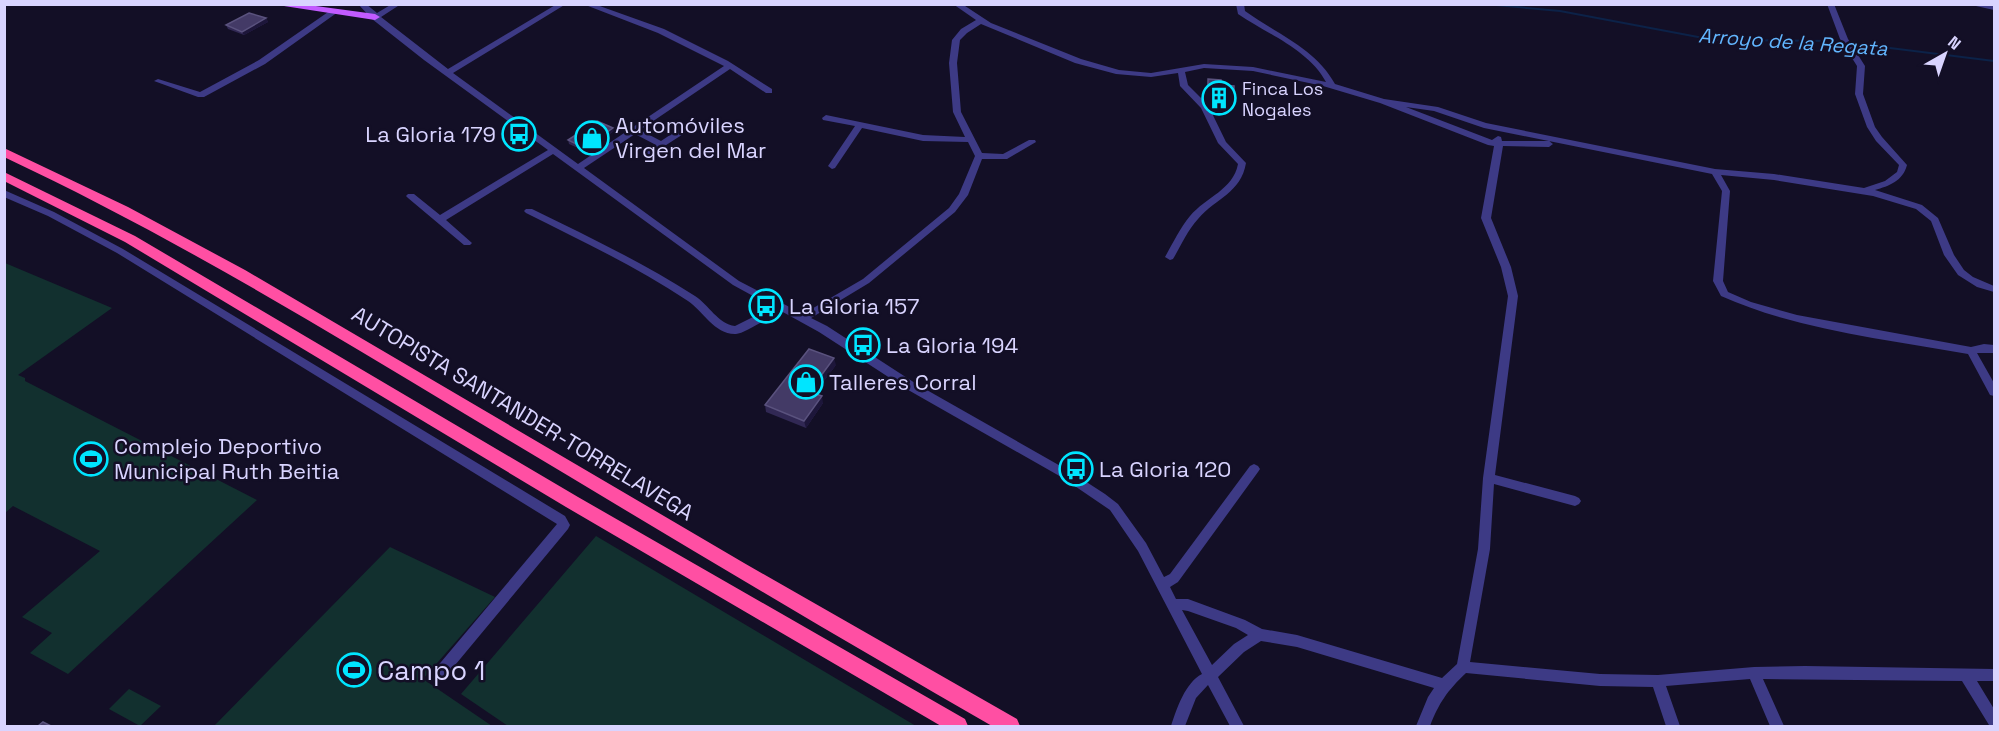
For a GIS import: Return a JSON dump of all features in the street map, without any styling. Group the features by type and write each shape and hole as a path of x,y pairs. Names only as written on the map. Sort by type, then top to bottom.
{"highway":[{"name":"AUTOPISTA SANTANDER-TORRELAVEGA","path":"4,152 82,186 204,252 817,616 1010,726"},
{"path":"4,176 130,239 572,502 957,726"}],"main road":[{"path":"274,4 372,15"}],"street":[{"path":"361,4 447,73 720,272 804,318 914,388 1067,475 1114,507 1134,533 1163,584 1209,677 1237,726"},
{"path":"372,15 398,4"},
{"path":"447,73 563,4"},
{"path":"586,4 661,31 769,91"},
{"path":"956,4 980,21 1077,61 1119,72 1151,75 1204,66 1237,66 1332,86 1383,101 1435,110 1497,128 1567,143"},
{"path":"1240,4 1241,12 1248,18 1284,39 1314,62 1326,74 1332,86"},
{"path":"1830,4 1844,39 1861,66 1859,94 1871,127 1903,165 1901,173 1888,183 1864,191"},
{"path":"1979,4 1995,8"},
{"path":"158,81 201,95 262,62 334,12"},
{"path":"804,318 866,281 952,210 963,195 979,156 957,112 953,63 956,40 964,31 980,21"},
{"path":"578,168 728,67"},
{"path":"1170,257 1202,207 1234,184 1242,164 1222,143 1205,107 1184,86 1181,69"},
{"path":"1383,101 1423,118 1498,143 1589,145 1715,172 1774,177 1864,191 1905,201 1930,214 1935,220 1957,270 1975,284 1995,289"},
{"path":"826,118 931,139 972,140"},
{"path":"832,166 859,126"},
{"path":"1423,726 1433,702 1444,685 1463,667 1484,549 1489,478 1513,296 1506,267 1486,218 1498,143 1497,128"},
{"path":"649,153 685,129"},
{"path":"636,131 662,144"},
{"path":"979,156 1004,157 1032,142"},
{"path":"439,220 554,150"},
{"path":"1715,172 1726,191 1718,281 1724,294 1747,304 1797,319 1971,351 1984,348 1995,349"},
{"path":"4,193 51,214 120,251 561,520 564,525 441,672"},
{"path":"411,196 467,243"},
{"path":"529,211 574,232 648,272 704,306 720,326 729,330 736,330 781,307"},
{"path":"1971,351 1995,392"},
{"path":"1163,584 1174,578 1254,469"},
{"path":"1489,478 1575,501"},
{"path":"1173,604 1188,605 1230,620 1260,635 1297,641 1444,685"},
{"path":"1178,726 1191,694 1200,682 1209,677 1239,648 1260,635"},
{"path":"1463,667 1600,681 1658,681 1754,673 1995,675"},
{"path":"1754,673 1777,726"},
{"path":"1966,675 1995,720"},
{"path":"1658,681 1673,726"}],"green space":[{"name":"Complejo Deportivo Municipal Ruth Beitia","path":"5,263 112,308 18,375 25,378 25,381 257,500 68,674 30,653 52,633 22,617 100,551 13,506 5,513"},
{"path":"596,536 916,726 508,726 461,694"},
{"name":"Campo 1","path":"390,547 495,597 423,679 492,726 214,726"},
{"path":"129,689 161,706 140,726 109,709"}],"building":[{"path":"249,13 266,18 242,32 226,25"},
{"path":"1208,79 1221,80 1221,85 1234,86 1234,97 1212,95 1208,90"},
{"name":"Automóviles Virgen del Mar","path":"597,121 613,128 584,148 568,140"},
{"name":"Talleres Corral","path":"809,349 834,358 809,392 822,396 804,421 765,405"},
{"path":"43,722 51,726 38,726"}],"waterway":[{"name":"Arroyo de la Regata","path":"1485,4 1560,11 1714,40 1834,41 1994,61"}],"place":[{"name":"Finca Los Nogales","path":"1219,98"},
{"name":"La Gloria 179","path":"519,134"},
{"name":"Automóviles Virgen del Mar","path":"592,138"},
{"name":"La Gloria 157","path":"766,306"},
{"name":"La Gloria 194","path":"863,345"},
{"name":"Talleres Corral","path":"806,382"},
{"name":"Complejo Deportivo Municipal Ruth Beitia","path":"91,459"},
{"name":"La Gloria 120","path":"1076,469"},
{"name":"Campo 1","path":"354,670"}]}
